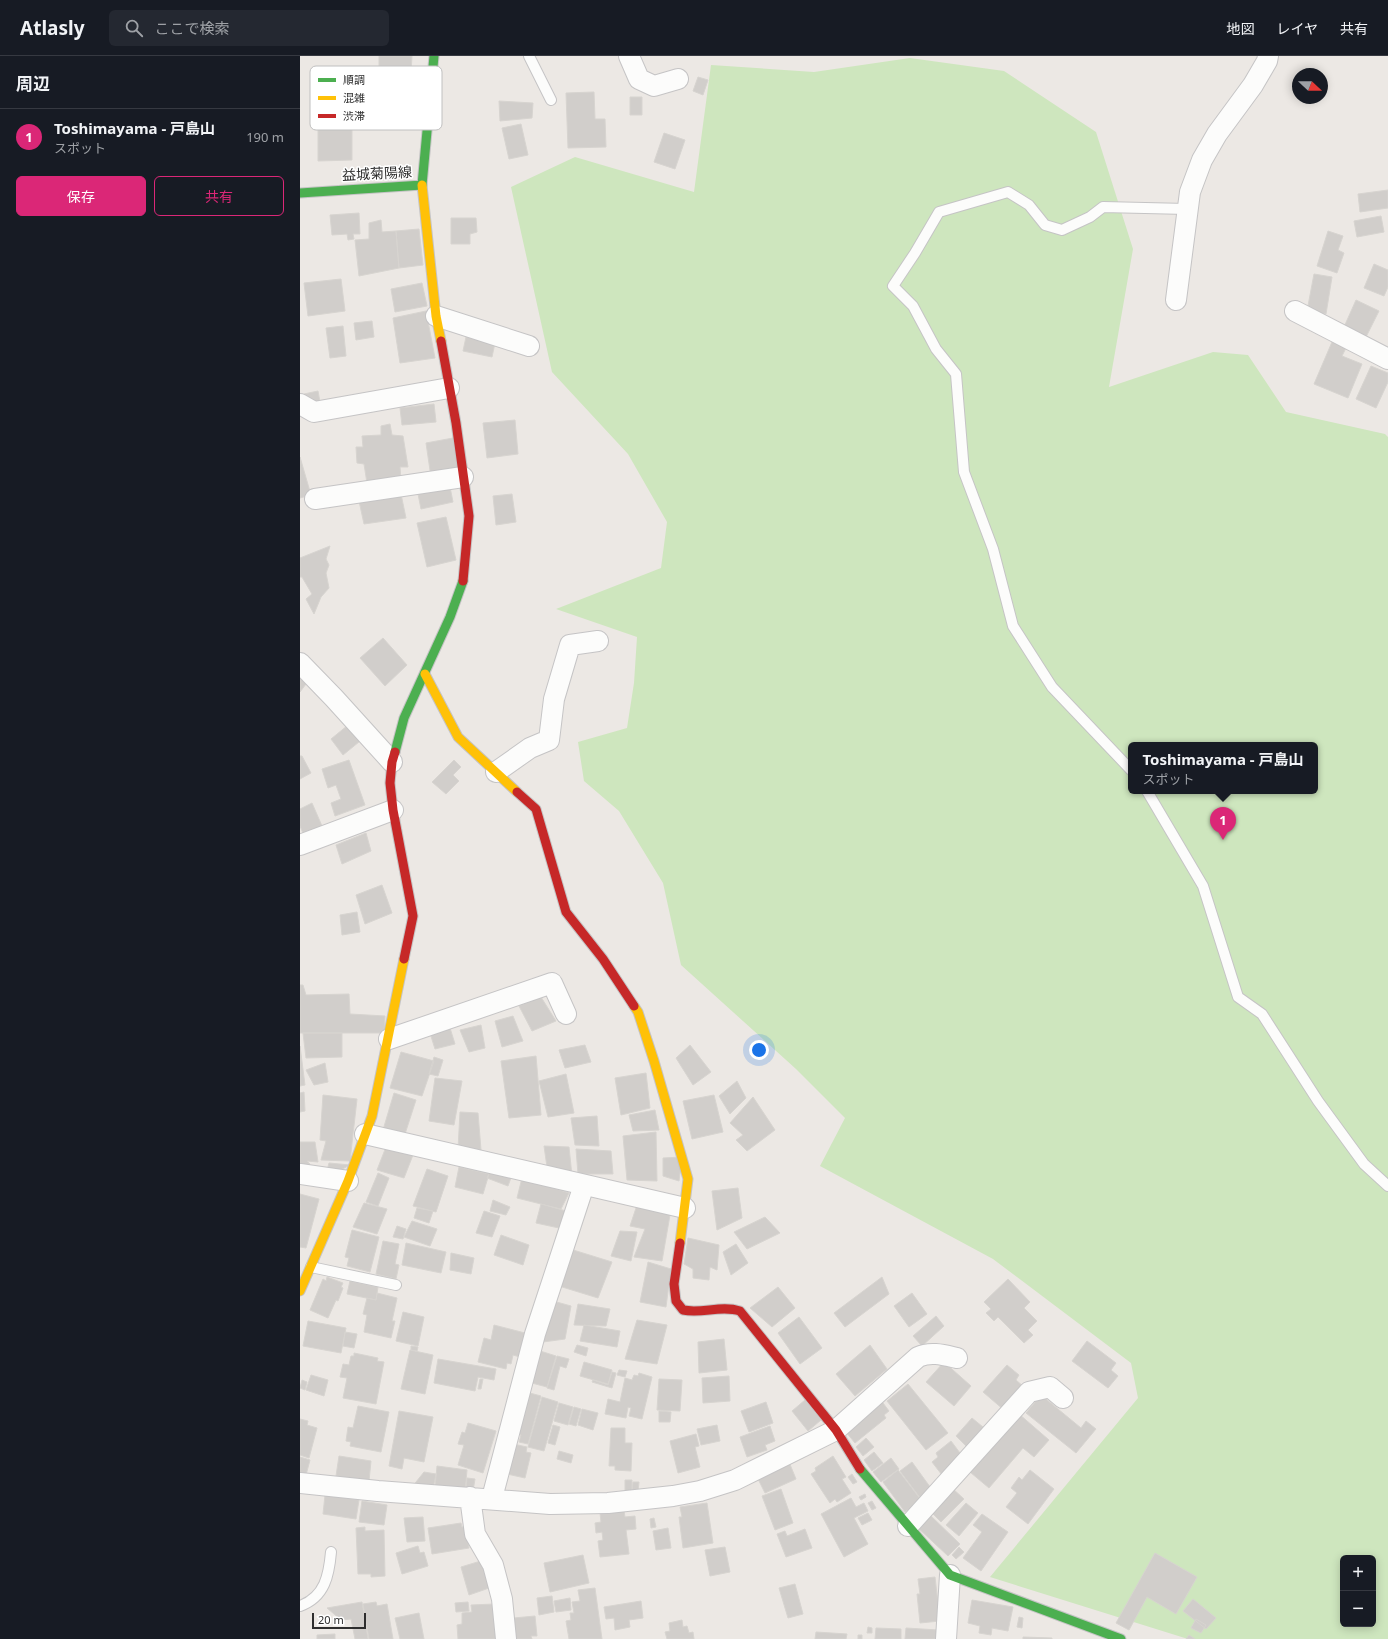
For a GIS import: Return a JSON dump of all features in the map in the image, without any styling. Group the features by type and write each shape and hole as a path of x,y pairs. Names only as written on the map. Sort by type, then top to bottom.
{"street":[{"name":"益城菊陽線","path":"433,66 434,56"},
{"path":"628,56 639,79 654,86 678,79"},
{"path":"1176,300 1190,192 1202,160 1217,134 1253,85 1267,61 1268,56"},
{"name":"益城菊陽線","path":"300,193 422,185 427,130"},
{"path":"300,1291 348,1181 372,1116 413,916 393,810 390,783 392,762 404,718 450,617 464,578 469,516 456,423 436,316 422,185"},
{"path":"1295,311 1388,358"},
{"path":"436,316 529,346"},
{"path":"300,404 314,412 450,388"},
{"path":"314,499 463,477"},
{"path":"496,772 530,748 549,740 554,699 570,645 598,641"},
{"path":"300,664 334,698 392,762"},
{"path":"425,674 458,737 536,810 566,912 603,959 638,1012 654,1061 688,1179 674,1284 676,1301 682,1310 693,1312 730,1308 740,1311 836,1430 861,1471 950,1575 1103,1636 1121,1639"},
{"path":"300,845 393,810"},
{"path":"389,1039 552,983 566,1014"},
{"path":"365,1134 685,1208"},
{"path":"300,1174 348,1181"},
{"path":"492,1498 535,1334 584,1185"},
{"path":"300,1483 378,1491 492,1498 550,1504 608,1503 673,1496 700,1491 735,1480 836,1430 918,1357 924,1354 932,1353 957,1358"},
{"path":"908,1526 1029,1392 1050,1387 1063,1398"},
{"path":"470,1497 474,1534 493,1565 502,1599 506,1639"},
{"path":"946,1639 950,1575"}],"lane":[{"path":"529,56 551,100"},
{"path":"1128,767 1052,687 1012,626 993,549 964,472 956,374 936,348 913,306 893,286 915,253 939,212 1008,192 1029,205 1045,225 1062,230 1090,217 1103,207 1188,209"},
{"path":"1149,794 1203,886 1238,997 1262,1014 1318,1100 1364,1164 1388,1186"},
{"path":"311,1267 396,1285"},
{"path":"300,1606 308,1603 325,1584 329,1571 331,1552"}],"green space":[{"path":"910,58 1004,71 1096,132 1133,249 1109,387 1213,352 1248,355 1286,412 1385,434 1388,437 1388,1639 1188,1639 990,1577 1138,1398 1131,1363 993,1259 820,1166 845,1118 796,1069 681,965 663,883 619,811 584,781 578,742 627,728 634,683 637,637 556,609 661,568 667,522 628,454 552,372 511,187 575,157 694,192 711,65 814,72"}],"building":[{"path":"379,56 412,56 411,66 379,66"},
{"path":"698,77 708,80 703,95 693,91"},
{"path":"594,92 595,119 605,119 606,147 568,148 566,93"},
{"path":"630,97 642,97 642,115 630,115"},
{"path":"499,101 533,103 532,118 500,121"},
{"path":"521,124 528,155 509,159 502,128"},
{"path":"318,130 352,130 352,160 318,161"},
{"path":"664,133 685,140 675,169 654,162"},
{"path":"1388,190 1388,208 1360,212 1358,194"},
{"path":"359,213 360,234 353,234 354,239 348,240 347,234 332,235 330,215"},
{"path":"1381,216 1384,232 1357,237 1354,221"},
{"path":"451,218 476,218 477,232 470,234 470,244 451,244"},
{"path":"381,220 382,232 396,231 399,268 359,276 355,240 369,239 369,223"},
{"path":"419,229 423,265 399,268 396,231"},
{"path":"1328,231 1343,236 1338,250 1344,253 1337,273 1317,266"},
{"path":"1374,264 1388,270 1388,287 1384,296 1364,288"},
{"path":"1314,274 1332,277 1326,314 1307,311"},
{"path":"341,279 345,311 308,316 304,283"},
{"path":"422,283 427,306 395,312 391,289"},
{"path":"1356,300 1379,311 1366,337 1344,327"},
{"path":"426,311 435,358 400,363 393,318"},
{"path":"372,321 374,337 356,340 354,323"},
{"path":"343,326 346,356 330,358 326,328"},
{"path":"466,337 495,343 492,357 463,351"},
{"path":"1332,342 1346,348 1342,356 1362,364 1348,398 1314,384"},
{"path":"1371,366 1388,373 1388,382 1376,408 1356,399"},
{"path":"318,391 320,402 307,406 304,394"},
{"path":"434,404 436,422 402,425 400,408"},
{"path":"515,420 518,454 487,458 483,423"},
{"path":"390,424 392,435 403,436 408,467 400,467 401,480 367,483 364,464 357,463 356,447 363,447 362,436 381,435 381,426"},
{"path":"453,438 458,473 431,477 426,443"},
{"path":"300,457 311,495 300,498"},
{"path":"450,487 453,502 421,509 418,494"},
{"path":"401,494 406,518 364,524 359,501"},
{"path":"512,494 516,522 496,525 493,496"},
{"path":"446,517 456,560 427,567 417,523"},
{"path":"330,546 326,559 329,565 326,573 329,588 321,597 314,614 306,599 312,594 302,577 300,577 300,558"},
{"path":"383,638 407,665 385,686 360,658"},
{"path":"300,672 309,680 300,692"},
{"path":"353,721 365,737 343,755 331,739"},
{"path":"300,756 302,756 311,773 300,779"},
{"path":"349,760 365,805 335,816 331,803 341,799 336,785 328,788 322,769"},
{"path":"454,760 461,767 453,775 459,781 446,794 432,782"},
{"path":"312,803 322,826 304,836 300,826 300,809"},
{"path":"366,833 371,851 342,864 336,845"},
{"path":"382,885 392,913 365,924 356,895"},
{"path":"357,912 360,932 342,935 340,915"},
{"path":"300,985 303,985 306,995 349,994 350,1014 385,1016 384,1033 300,1033"},
{"path":"541,997 556,1021 532,1031 519,1006"},
{"path":"513,1016 523,1041 502,1047 495,1021"},
{"path":"481,1025 485,1048 469,1052 460,1030"},
{"path":"450,1028 455,1044 435,1049 430,1033"},
{"path":"303,1033 342,1033 342,1057 306,1058"},
{"path":"585,1045 591,1062 565,1068 559,1050"},
{"path":"690,1045 711,1072 693,1085 676,1058"},
{"path":"300,1046 305,1085 300,1086"},
{"path":"401,1052 434,1061 422,1096 390,1088"},
{"path":"536,1056 541,1115 509,1118 501,1061"},
{"path":"434,1057 443,1060 438,1076 429,1074"},
{"path":"325,1063 328,1082 314,1085 306,1070"},
{"path":"646,1073 650,1108 621,1115 615,1078"},
{"path":"566,1074 574,1113 548,1117 539,1081"},
{"path":"435,1078 462,1081 454,1125 429,1121"},
{"path":"737,1081 746,1098 730,1114 719,1096"},
{"path":"304,1092 305,1111 300,1112 300,1093"},
{"path":"394,1093 416,1100 405,1134 383,1130"},
{"path":"323,1095 357,1099 350,1161 321,1160 326,1141 320,1140"},
{"path":"714,1095 723,1132 692,1139 683,1101"},
{"path":"753,1097 775,1130 747,1151 736,1140 743,1135 730,1123"},
{"path":"655,1110 659,1130 633,1131 629,1115"},
{"path":"460,1112 478,1113 481,1150 458,1149"},
{"path":"597,1116 599,1146 575,1145 571,1118"},
{"path":"656,1132 657,1181 627,1180 623,1136"},
{"path":"300,1142 315,1142 318,1162 307,1161 310,1164 300,1165"},
{"path":"544,1146 569,1147 572,1176 548,1174"},
{"path":"386,1147 413,1155 404,1178 377,1170"},
{"path":"576,1149 611,1151 613,1174 578,1174"},
{"path":"682,1157 679,1181 663,1176 663,1158"},
{"path":"329,1163 350,1165 325,1178"},
{"path":"459,1167 489,1174 483,1194 455,1187"},
{"path":"491,1168 512,1175 508,1186 487,1178"},
{"path":"427,1169 448,1176 436,1212 413,1206"},
{"path":"378,1173 389,1178 378,1206 366,1202"},
{"path":"522,1178 569,1193 561,1209 517,1198"},
{"path":"738,1188 742,1218 717,1230 712,1191"},
{"path":"300,1194 319,1199 306,1248 300,1247"},
{"path":"493,1200 510,1207 506,1215 490,1211"},
{"path":"364,1203 387,1209 377,1234 353,1227"},
{"path":"541,1204 566,1211 559,1228 536,1223"},
{"path":"637,1205 670,1215 662,1261 634,1257 645,1229 630,1226"},
{"path":"417,1208 433,1211 429,1223 414,1218"},
{"path":"484,1211 500,1216 492,1237 476,1233"},
{"path":"765,1217 780,1233 747,1249 734,1232"},
{"path":"412,1221 437,1229 430,1246 404,1237"},
{"path":"397,1226 406,1229 403,1239 393,1237"},
{"path":"352,1230 379,1237 370,1272 347,1266 349,1258 345,1257"},
{"path":"620,1231 637,1232 631,1261 611,1256"},
{"path":"501,1235 529,1245 523,1265 494,1255"},
{"path":"688,1238 719,1245 717,1270 710,1267 709,1280 693,1278 693,1269 684,1264"},
{"path":"383,1241 399,1244 395,1264 399,1265 396,1279 376,1274"},
{"path":"406,1243 446,1252 441,1273 402,1265"},
{"path":"736,1244 748,1263 731,1275 723,1252"},
{"path":"570,1249 612,1262 598,1298 559,1286"},
{"path":"451,1253 474,1258 471,1274 450,1270"},
{"path":"648,1262 671,1269 666,1307 640,1302"},
{"path":"327,1277 343,1283 341,1287 343,1288 338,1301 336,1300 328,1318 310,1310 323,1279 326,1281"},
{"path":"882,1277 889,1294 845,1327 834,1313"},
{"path":"1008,1279 1030,1302 1024,1308 1037,1321 1028,1330 1033,1335 1024,1343 998,1317 994,1321 986,1313 991,1309 984,1302"},
{"path":"350,1281 378,1287 376,1300 347,1294"},
{"path":"778,1287 795,1308 772,1327 750,1308"},
{"path":"377,1293 397,1298 392,1321 395,1321 391,1338 364,1332 367,1315 363,1314 367,1298 376,1300"},
{"path":"912,1293 927,1314 909,1327 894,1306"},
{"path":"553,1301 571,1306 565,1339 543,1342"},
{"path":"578,1304 610,1309 606,1326 574,1325"},
{"path":"403,1312 424,1317 418,1346 396,1341"},
{"path":"936,1316 944,1326 922,1346 913,1336"},
{"path":"799,1317 822,1348 800,1364 778,1333"},
{"path":"637,1320 667,1325 657,1364 625,1359"},
{"path":"308,1321 346,1328 341,1353 303,1346"},
{"path":"494,1325 525,1333 520,1357 513,1355 511,1364 507,1363 506,1369 478,1362 484,1338 491,1340"},
{"path":"584,1325 620,1331 617,1347 580,1341"},
{"path":"345,1332 357,1334 354,1348 343,1346"},
{"path":"724,1339 727,1370 699,1373 698,1342"},
{"path":"1087,1341 1116,1363 1111,1370 1118,1376 1108,1388 1072,1361"},
{"path":"577,1345 588,1348 586,1356 574,1352"},
{"path":"870,1345 887,1369 855,1396 836,1374"},
{"path":"411,1346 418,1347 417,1351 411,1350"},
{"path":"410,1350 433,1355 425,1394 401,1389"},
{"path":"537,1350 556,1356 547,1387 528,1382"},
{"path":"354,1353 378,1358 377,1361 384,1362 376,1404 343,1398 347,1378 340,1377 343,1364 349,1365 351,1356 354,1356"},
{"path":"557,1356 569,1359 566,1368 560,1366 554,1390 547,1388"},
{"path":"438,1359 496,1369 494,1380 478,1377 475,1391 434,1383"},
{"path":"584,1362 612,1370 608,1384 580,1376"},
{"path":"944,1362 971,1386 954,1406 926,1382"},
{"path":"1007,1365 1019,1375 1016,1380 1024,1387 1004,1410 983,1392"},
{"path":"619,1370 627,1371 625,1377 617,1375"},
{"path":"612,1372 616,1373 612,1388 592,1382 593,1380 608,1385"},
{"path":"639,1373 652,1377 642,1419 629,1416 631,1408 628,1407 626,1418 605,1414 608,1399 620,1402 625,1378 632,1380 634,1375 638,1376"},
{"path":"311,1375 328,1380 324,1396 306,1390"},
{"path":"729,1376 730,1401 703,1403 702,1378"},
{"path":"480,1379 483,1379 481,1389 478,1389"},
{"path":"659,1379 682,1380 680,1411 657,1410"},
{"path":"302,1380 307,1382 305,1390 300,1388"},
{"path":"908,1384 948,1433 926,1450 887,1401"},
{"path":"526,1392 541,1396 528,1444 519,1442 521,1435 515,1433"},
{"path":"1041,1395 1081,1428 1086,1421 1096,1429 1076,1453 1026,1413"},
{"path":"542,1397 558,1402 544,1451 528,1447"},
{"path":"880,1399 889,1411 884,1415 886,1418 855,1443 846,1432"},
{"path":"805,1400 821,1420 808,1431 792,1411"},
{"path":"766,1402 773,1423 749,1432 741,1411"},
{"path":"559,1403 573,1407 568,1425 554,1421"},
{"path":"358,1406 389,1412 381,1452 350,1446 351,1442 346,1441 348,1427 353,1428"},
{"path":"574,1407 581,1409 576,1426 569,1424"},
{"path":"582,1409 598,1413 593,1430 578,1425"},
{"path":"399,1411 433,1417 424,1462 404,1458 402,1469 389,1466"},
{"path":"659,1411 671,1412 670,1422 659,1422"},
{"path":"1019,1414 1049,1440 1034,1457 1023,1448 989,1488 970,1472"},
{"path":"972,1418 989,1432 969,1449 956,1436"},
{"path":"300,1419 308,1421 307,1425 317,1428 309,1458 300,1455"},
{"path":"468,1423 496,1431 483,1473 458,1465 464,1445 458,1444 462,1432 465,1433"},
{"path":"553,1425 560,1427 555,1445 548,1443"},
{"path":"717,1425 720,1441 701,1445 697,1429"},
{"path":"770,1426 775,1441 765,1445 767,1450 747,1457 740,1437"},
{"path":"611,1428 625,1428 625,1443 632,1443 631,1471 615,1470 615,1466 609,1466"},
{"path":"696,1434 699,1446 695,1447 700,1467 678,1473 670,1441"},
{"path":"866,1438 874,1447 863,1456 856,1447"},
{"path":"951,1441 963,1457 942,1475 932,1462 938,1457 936,1453"},
{"path":"513,1444 527,1447 526,1452 531,1453 525,1478 507,1474"},
{"path":"559,1451 573,1455 571,1463 557,1459"},
{"path":"874,1452 883,1463 872,1471 864,1460"},
{"path":"339,1456 371,1461 369,1481 336,1476"},
{"path":"833,1456 846,1477 842,1479 851,1493 837,1502 835,1499 830,1503 811,1474 816,1471 815,1468"},
{"path":"300,1457 310,1460 306,1475 300,1473"},
{"path":"891,1458 899,1469 881,1482 873,1472"},
{"path":"789,1462 796,1479 765,1493 757,1477"},
{"path":"912,1462 933,1491 921,1499 900,1471"},
{"path":"437,1466 467,1470 465,1492 435,1488"},
{"path":"898,1470 921,1500 905,1512 883,1482"},
{"path":"1030,1470 1054,1489 1028,1524 1006,1507 1017,1493 1011,1488 1019,1477 1022,1480"},
{"path":"424,1472 436,1474 433,1489 412,1487"},
{"path":"852,1474 857,1482 853,1484 848,1477"},
{"path":"467,1478 475,1479 473,1491 466,1491"},
{"path":"625,1480 632,1480 632,1492 625,1492"},
{"path":"633,1482 639,1482 638,1491 632,1490"},
{"path":"952,1488 964,1499 941,1522 930,1511"},
{"path":"781,1489 793,1523 775,1530 762,1496"},
{"path":"865,1494 866,1497 861,1500 859,1497"},
{"path":"325,1495 359,1500 356,1519 323,1514"},
{"path":"851,1498 856,1507 864,1503 868,1511 854,1518 868,1544 844,1557 821,1514"},
{"path":"362,1501 387,1505 384,1525 359,1522"},
{"path":"872,1501 876,1508 872,1510 868,1503"},
{"path":"707,1503 713,1543 683,1548 679,1517 682,1517 680,1507"},
{"path":"966,1503 978,1513 959,1536 946,1525"},
{"path":"624,1511 625,1517 635,1516 636,1529 626,1530 629,1554 600,1557 598,1541 603,1540 602,1532 596,1533 595,1523 601,1522 600,1513"},
{"path":"868,1513 872,1520 862,1525 858,1518"},
{"path":"929,1514 960,1544 948,1556 917,1527"},
{"path":"982,1514 1008,1532 981,1571 963,1558 982,1532 973,1525"},
{"path":"423,1517 425,1541 407,1542 404,1518"},
{"path":"654,1518 656,1527 651,1528 650,1519"},
{"path":"461,1523 462,1527 465,1527 469,1548 432,1554 428,1528"},
{"path":"365,1527 365,1531 384,1530 385,1576 371,1577 371,1574 358,1574 356,1528"},
{"path":"668,1528 671,1548 656,1550 653,1531"},
{"path":"805,1529 812,1548 786,1557 777,1534 785,1531 787,1536"},
{"path":"418,1546 420,1553 424,1552 428,1566 402,1574 396,1553"},
{"path":"725,1547 730,1572 710,1576 705,1550"},
{"path":"959,1547 964,1552 956,1559 952,1555"},
{"path":"1155,1553 1197,1577 1176,1614 1147,1597 1129,1630 1116,1623"},
{"path":"583,1555 589,1583 550,1592 544,1563"},
{"path":"484,1560 492,1587 469,1595 461,1567"},
{"path":"935,1577 940,1621 920,1623 917,1594 920,1594 918,1579"},
{"path":"795,1584 803,1614 788,1618 779,1588"},
{"path":"595,1588 602,1639 569,1639 566,1621 571,1620 570,1613 574,1613 572,1602 580,1601 578,1590"},
{"path":"552,1596 554,1612 539,1615 537,1598"},
{"path":"570,1598 571,1610 556,1612 554,1601"},
{"path":"1193,1599 1216,1618 1206,1629 1183,1611"},
{"path":"972,1600 1013,1607 1008,1631 992,1628 991,1635 979,1633 980,1626 968,1623"},
{"path":"641,1601 643,1618 629,1620 630,1627 615,1630 614,1618 606,1619 604,1607"},
{"path":"362,1602 368,1639 355,1639 351,1619 341,1620 327,1608"},
{"path":"376,1602 377,1606 387,1604 393,1639 369,1639 363,1604"},
{"path":"468,1602 469,1611 456,1612 455,1603"},
{"path":"495,1604 497,1639 458,1639 457,1625 462,1624 462,1613 472,1612 471,1605"},
{"path":"419,1613 424,1639 400,1639 395,1618"},
{"path":"535,1616 537,1636 531,1636 532,1639 515,1639 514,1618"},
{"path":"1019,1617 1023,1618 1022,1628 1017,1627"},
{"path":"1196,1619 1206,1625 1201,1633 1191,1628"},
{"path":"682,1620 683,1627 687,1626 689,1633 693,1632 694,1639 667,1639 665,1632 670,1631 669,1623"},
{"path":"868,1627 872,1628 872,1633 867,1633"},
{"path":"876,1628 901,1629 901,1639 875,1639"},
{"path":"906,1628 938,1630 938,1639 905,1639"},
{"path":"816,1632 847,1634 846,1639 815,1639"},
{"path":"335,1634 335,1639 317,1639 317,1635"},
{"path":"858,1635 862,1635 862,1639 858,1639"},
{"path":"1189,1635 1195,1639 1186,1639"},
{"path":"1023,1637 1052,1638 1052,1639 1023,1639"}],"traffic: fast":[{"path":"433,66 434,56"},
{"path":"300,193 422,185 427,130"},
{"path":"395,752 404,718 450,617 463,581"},
{"path":"860,1469 950,1575 1121,1639"}],"traffic: slow":[{"path":"422,185 436,316 441,341"},
{"path":"425,674 458,737 517,792"},
{"path":"300,1291 348,1181 372,1116 404,959"},
{"path":"634,1006 638,1012 654,1061 688,1179 680,1243"}],"traffic: jam":[{"path":"441,341 456,423 469,516 463,581"},
{"path":"395,752 392,762 390,783 393,810 413,916 404,959"},
{"path":"517,792 536,809 566,912 603,959 634,1006"},
{"path":"680,1243 674,1284 676,1301 683,1310 697,1311 733,1309 740,1311 836,1430 860,1469"}],"place":[{"name":"Toshimayama - 戸島山","path":"1223,840"}]}
